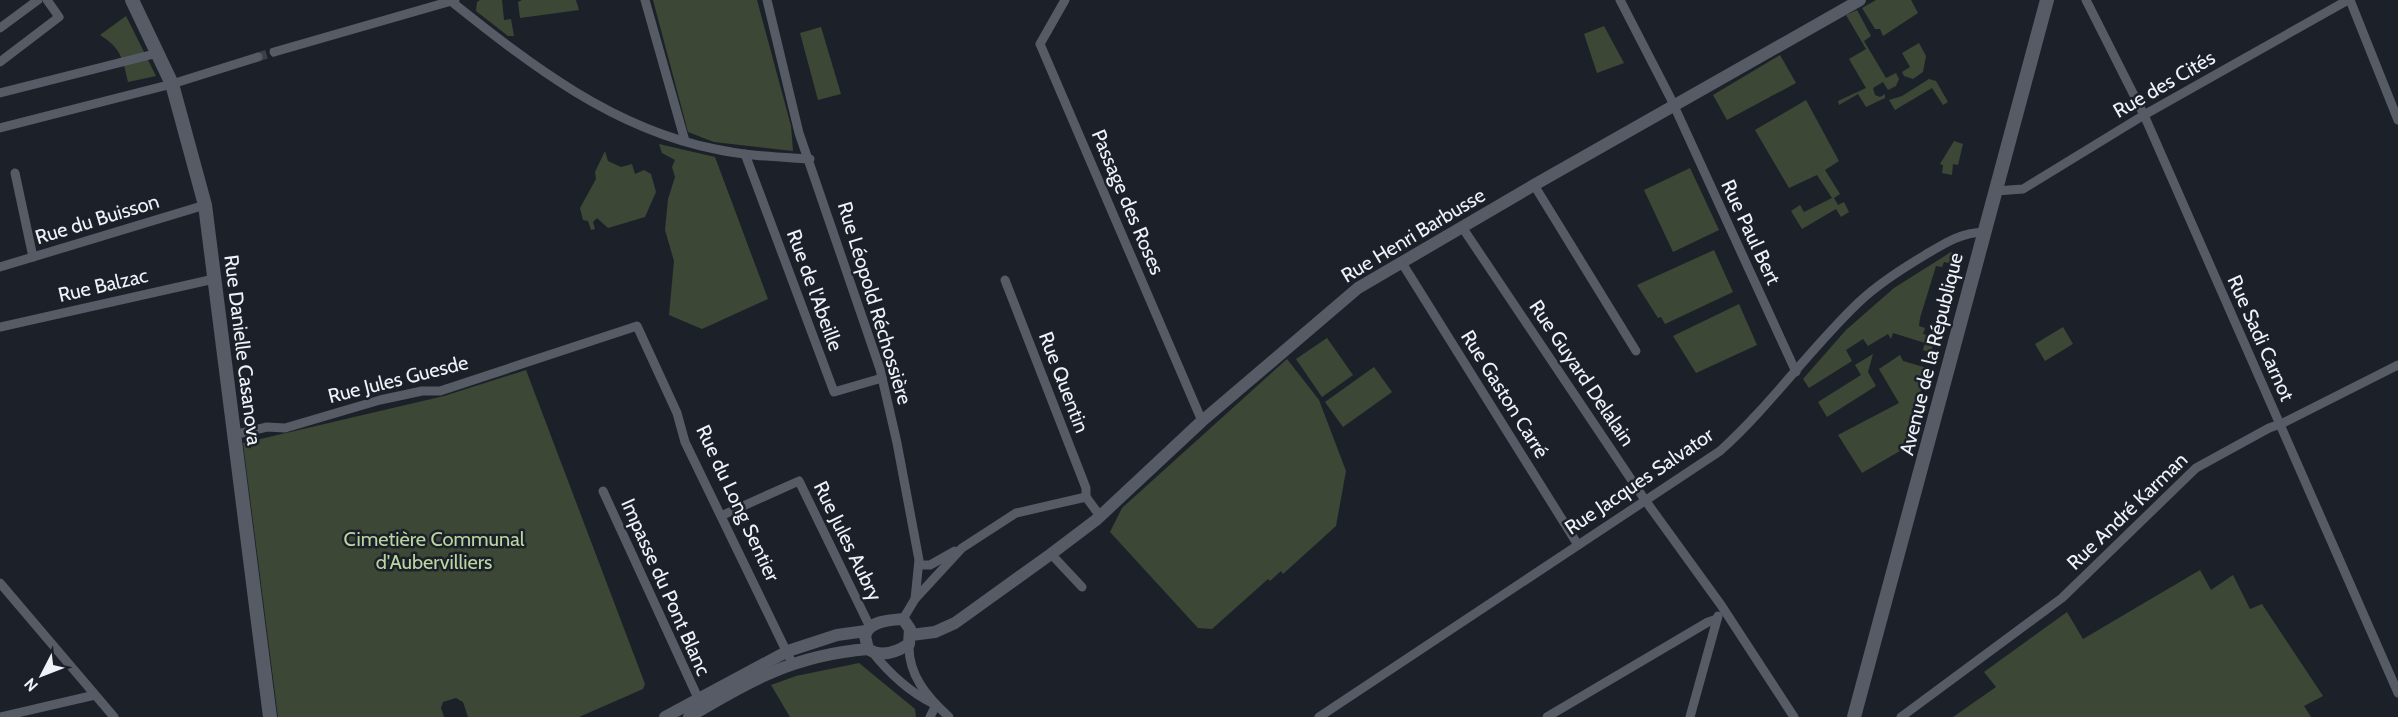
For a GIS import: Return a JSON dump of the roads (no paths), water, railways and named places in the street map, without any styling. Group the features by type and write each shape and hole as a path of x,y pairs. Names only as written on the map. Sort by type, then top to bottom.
{"main road":[{"name":"Rue Danielle Casanova","path":"132,0 172,84 205,205 270,717"},
{"name":"Avenue de la République","path":"1854,717 2047,0"}],"street":[{"path":"0,28 38,0"},
{"path":"0,62 59,17 47,0"},
{"path":"645,0 685,141"},
{"name":"Rue Léopold Réchossière","path":"767,0 799,133 810,159 882,378 903,469 919,565 915,599 903,619"},
{"name":"Passage des Roses","path":"1065,0 1040,45 1202,421"},
{"name":"Rue Paul Bert","path":"1620,0 1674,108 1796,372"},
{"name":"Rue Henri Barbusse","path":"790,657 871,651 889,653 910,639 935,632 955,622 1100,516 1202,421 1358,288 1860,0"},
{"name":"Rue Sadi Carnot","path":"2086,0 2144,115 2398,693"},
{"path":"2349,0 2398,120"},
{"name":"Rue des Cités","path":"1996,191 2023,189 2144,115 2349,0"},
{"path":"274,52 396,15 453,1 543,72 600,108 638,125 713,149 810,159"},
{"path":"0,93 158,53"},
{"path":"0,128 172,84 258,57"},
{"name":"Rue de l'Abeille","path":"745,154 834,392 882,378"},
{"path":"15,173 33,257"},
{"path":"1534,185 1636,351"},
{"name":"Rue du Buisson","path":"0,267 205,205"},
{"name":"Rue Guyard Delalain","path":"1462,227 1646,500 1721,605 1794,717"},
{"name":"Rue Jacques Salvator","path":"1319,717 1720,451 1858,303 1897,273 1954,237 1967,232 1983,232"},
{"name":"Rue Gaston Carré","path":"1402,263 1578,544"},
{"name":"Rue Balzac","path":"0,327 214,279"},
{"name":"Rue Quentin","path":"1005,280 1086,488 1086,497"},
{"name":"Rue Jules Guesde","path":"234,435 267,427 288,427 380,400 422,391 440,390 637,326"},
{"name":"Rue du Long Sentier","path":"637,326 677,413 685,442 713,501 723,515 790,657"},
{"name":"Rue André Karman","path":"1901,717 2062,598 2196,468 2398,365"},
{"name":"Rue Jules Aubry","path":"723,515 799,481 868,629"},
{"name":"Impasse du Pont Blanc","path":"603,490 698,698"},
{"path":"919,565 930,565 962,548 1016,513 1086,497 1100,516"},
{"path":"915,599 962,548"},
{"path":"1051,554 1082,587"},
{"path":"0,583 114,717"},
{"path":"1690,717 1721,605"},
{"path":"665,717 698,698 837,635 868,629 887,621 903,619 910,639 908,659 913,674 936,705 949,717"},
{"path":"1547,717 1708,622 1717,620"},
{"path":"868,629 871,651 887,670 913,693 936,705"},
{"path":"689,717 790,657"},
{"path":"0,717 95,695"},
{"path":"930,717 936,705"}],"tunnel":[{"path":"258,57 274,52"}],"park label":[{"name":"Cimetière Communal d'Aubervilliers","path":"434,550"}]}
